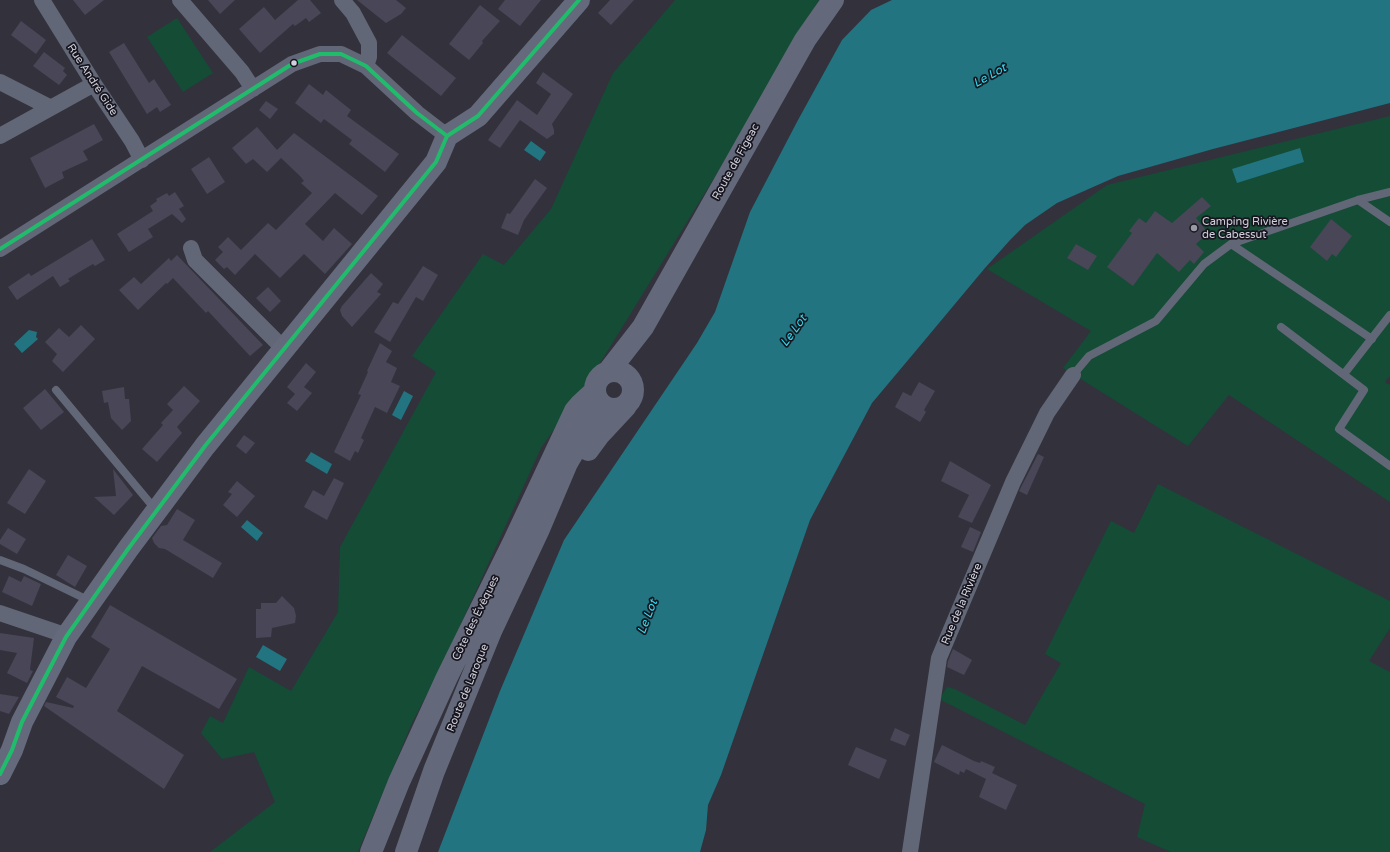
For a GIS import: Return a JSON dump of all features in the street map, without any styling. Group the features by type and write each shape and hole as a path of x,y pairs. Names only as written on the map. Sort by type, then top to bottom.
{"main road":[{"name":"Route de Figeac","path":"608,372 643,327 805,40 833,0"},
{"name":"Route de Figeac","path":"629,378 632,357 643,327"},
{"path":"608,372 619,372 629,378 634,389 630,401 626,406 620,409 607,408 598,398 598,379 608,372"},
{"name":"Route de Laroque","path":"406,852 434,771 490,631 539,529 567,463 598,398"},
{"name":"Côte des Évêques","path":"371,852 399,782 447,677 576,412 580,404 598,398"},
{"name":"Route de Laroque","path":"539,529 580,461 598,435 626,406"}],"street":[{"name":"Rue André Gide","path":"42,0 94,84 132,141 142,160"},
{"path":"180,0 242,72 253,89"},
{"path":"342,0 353,13 369,43 369,57 366,66"},
{"path":"0,774 12,750 22,722 66,637 156,510 205,446 436,162 447,136 478,116 579,0"},
{"path":"0,249 292,64 320,54 341,54 366,66 417,113 447,136"},
{"path":"0,82 50,108"},
{"path":"0,136 94,84"},
{"path":"191,248 195,260 284,349"},
{"name":"Rue de la Rivière","path":"910,852 939,658 1012,482 1047,413 1073,375"},
{"path":"0,612 59,633 66,637"},
{"path":"0,752 22,722"}],"lane":[{"path":"1073,375 1089,356 1156,321 1204,264 1231,244 1358,200 1390,192"},
{"path":"1358,200 1390,222"},
{"path":"1231,244 1372,339"},
{"path":"1344,374 1390,315"},
{"path":"1281,327 1364,390 1339,429 1390,466"},
{"path":"56,390 156,510"},
{"path":"0,560 24,569 91,601"}],"green space":[{"path":"675,0 819,0 716,175 602,360 541,448 445,659 412,723 358,852 210,852 275,802 254,752 222,759 201,733 210,716 223,723 249,667 291,691 338,612 340,547 436,372 412,356 483,254 504,265 551,209 613,73"},
{"path":"177,18 213,73 183,92 147,37"},
{"path":"1390,116 1390,376 1385,382 1390,385 1390,502 1229,395 1188,446 1063,368 1091,331 987,269 1107,185"},
{"path":"1158,484 1390,601 1390,628 1369,661 1390,672 1390,852 1171,852 1137,837 1145,804 939,699 947,687 955,689 1025,725 1061,663 1045,654 1111,521 1134,533"}],"water":[{"name":"Le Lot","path":"892,0 1390,0 1390,103 1213,149 1118,176 1057,203 1025,225 1011,239 872,403 810,520 721,775 708,805 706,830 700,852 438,852 500,691 564,540 697,343 715,312 750,212 842,40 871,10"},
{"path":"531,141 546,152 540,161 524,150"},
{"path":"1300,148 1304,162 1237,183 1232,169"},
{"path":"29,330 37,332 36,337 38,339 22,353 14,344"},
{"path":"404,391 413,396 401,420 392,415"},
{"path":"311,452 332,464 327,474 305,461"},
{"path":"247,520 263,533 257,541 241,527"},
{"path":"263,645 287,659 280,671 256,657"}],"building":[{"path":"73,0 104,0 85,15"},
{"path":"208,0 235,0 220,14"},
{"path":"298,0 310,0 321,13 309,22 306,18 295,26 293,24 260,53 239,29 264,7 275,20"},
{"path":"357,0 396,0 406,8 401,14 386,23"},
{"path":"505,0 541,0 520,26 498,9"},
{"path":"610,0 634,0 611,25 598,13"},
{"path":"480,5 500,21 482,41 483,43 469,60 449,44"},
{"path":"21,21 46,40 36,54 11,35"},
{"path":"402,35 456,78 441,96 387,53"},
{"path":"124,43 149,83 154,79 171,105 160,112 157,107 147,114 109,52"},
{"path":"44,52 65,68 63,71 67,75 59,85 33,66"},
{"path":"543,72 573,94 552,124 554,134 547,139 520,120 500,148 488,140 517,100 537,115 551,94 536,83"},
{"path":"309,84 323,95 326,90 351,110 347,116 399,154 385,172 349,144 352,140 324,119 321,123 295,103"},
{"path":"266,101 278,109 270,119 259,110"},
{"path":"94,124 103,140 83,151 88,160 62,172 64,178 45,188 30,158"},
{"path":"257,127 277,150 294,133 378,196 362,215 335,193 305,224 323,241 334,228 352,244 325,274 304,254 280,278 255,254 235,275 227,267 224,269 215,260 223,252 218,247 228,237 241,250 268,223 276,230 312,193 301,183 304,181 300,176 281,158 267,172 253,159 246,164 232,148"},
{"path":"209,157 225,182 207,194 191,169"},
{"path":"535,179 547,188 524,220 518,235 501,228 507,213 510,214"},
{"path":"175,192 184,206 179,209 186,219 182,223 172,214 148,229 153,237 129,252 117,234 153,211 150,206 157,201 156,199 167,193 169,196"},
{"path":"1202,197 1211,206 1196,218 1208,233 1196,244 1204,252 1194,264 1190,260 1179,272 1157,253 1133,286 1107,267 1132,233 1129,231 1139,218 1146,223 1155,211 1172,223"},
{"path":"1331,219 1352,236 1336,257 1332,254 1327,261 1310,247"},
{"path":"92,239 105,260 95,266 93,264 81,271 68,279 70,281 60,287 53,276 17,300 8,287 29,273 31,276"},
{"path":"1076,244 1097,256 1088,270 1067,258"},
{"path":"177,255 263,345 250,356 208,311 206,313 173,278 138,310 119,290 134,277 141,284 169,258 171,261"},
{"path":"423,266 438,275 423,301 416,297 390,342 374,332 393,302 398,304"},
{"path":"371,273 383,284 377,292 381,294 352,327 342,316 340,310"},
{"path":"268,287 281,301 270,312 256,298"},
{"path":"81,325 95,339 63,372 52,361 57,354 45,342 59,328 69,337"},
{"path":"380,343 392,351 386,362 397,368 391,382 400,386 387,413 375,407 361,438 364,440 358,453 355,451 350,461 334,452 361,395 358,394"},
{"path":"306,363 316,372 304,387 312,393 297,411 287,403 295,394 287,387"},
{"path":"919,382 935,391 924,410 926,412 920,422 895,407 903,392 911,396"},
{"path":"184,386 200,401 177,427 182,433 157,462 142,449 163,425 161,423 173,410 167,404"},
{"path":"124,387 125,399 129,399 131,421 122,430 111,418 108,402 104,403 102,391"},
{"path":"45,389 64,412 41,430 23,408"},
{"path":"244,435 255,443 246,454 236,446"},
{"path":"1038,454 1044,457 1027,495 1019,491"},
{"path":"950,461 991,485 972,523 958,517 969,495 941,481"},
{"path":"29,469 46,481 25,514 7,503"},
{"path":"113,469 133,495 114,515 94,497 116,496"},
{"path":"334,478 344,483 327,520 304,507 313,490 324,496"},
{"path":"237,481 255,496 237,517 223,505 232,494 228,492"},
{"path":"177,509 195,520 183,540 222,563 213,578 165,549 159,548 154,543 152,538 161,526 167,525"},
{"path":"970,527 981,532 973,552 961,547"},
{"path":"8,528 26,539 17,554 0,544 0,540"},
{"path":"68,555 87,566 75,587 56,575"},
{"path":"9,576 21,582 24,576 41,584 32,606 2,592"},
{"path":"282,596 294,608 296,616 295,623 272,628 271,637 256,638 256,609 261,609 261,603 276,603"},
{"path":"110,605 237,679 219,709 142,666 117,711 184,755 164,789 44,706 46,702 73,708 74,706 56,697 67,677 86,688 110,649 91,637"},
{"path":"0,633 34,638 30,670 33,671 27,683 7,673 17,653 0,650"},
{"path":"953,649 972,660 964,675 947,667"},
{"path":"0,694 19,697 9,714 0,711"},
{"path":"895,728 910,735 905,746 890,740"},
{"path":"942,745 974,761 980,763 981,761 995,767 992,773 1017,785 1006,810 979,797 986,779 966,769 964,773 960,771 959,775 934,762"},
{"path":"856,747 887,760 879,779 848,765"}],"transit line":[{"path":"447,136 478,116 579,0"},
{"path":"0,249 292,64 320,54 341,54 366,66 417,113 447,136"},
{"path":"0,774 12,750 22,722 66,637 128,549 205,446 436,162 447,136"}],"place":[{"name":"Camping Rivière de Cabessut","path":"1194,228"}]}
